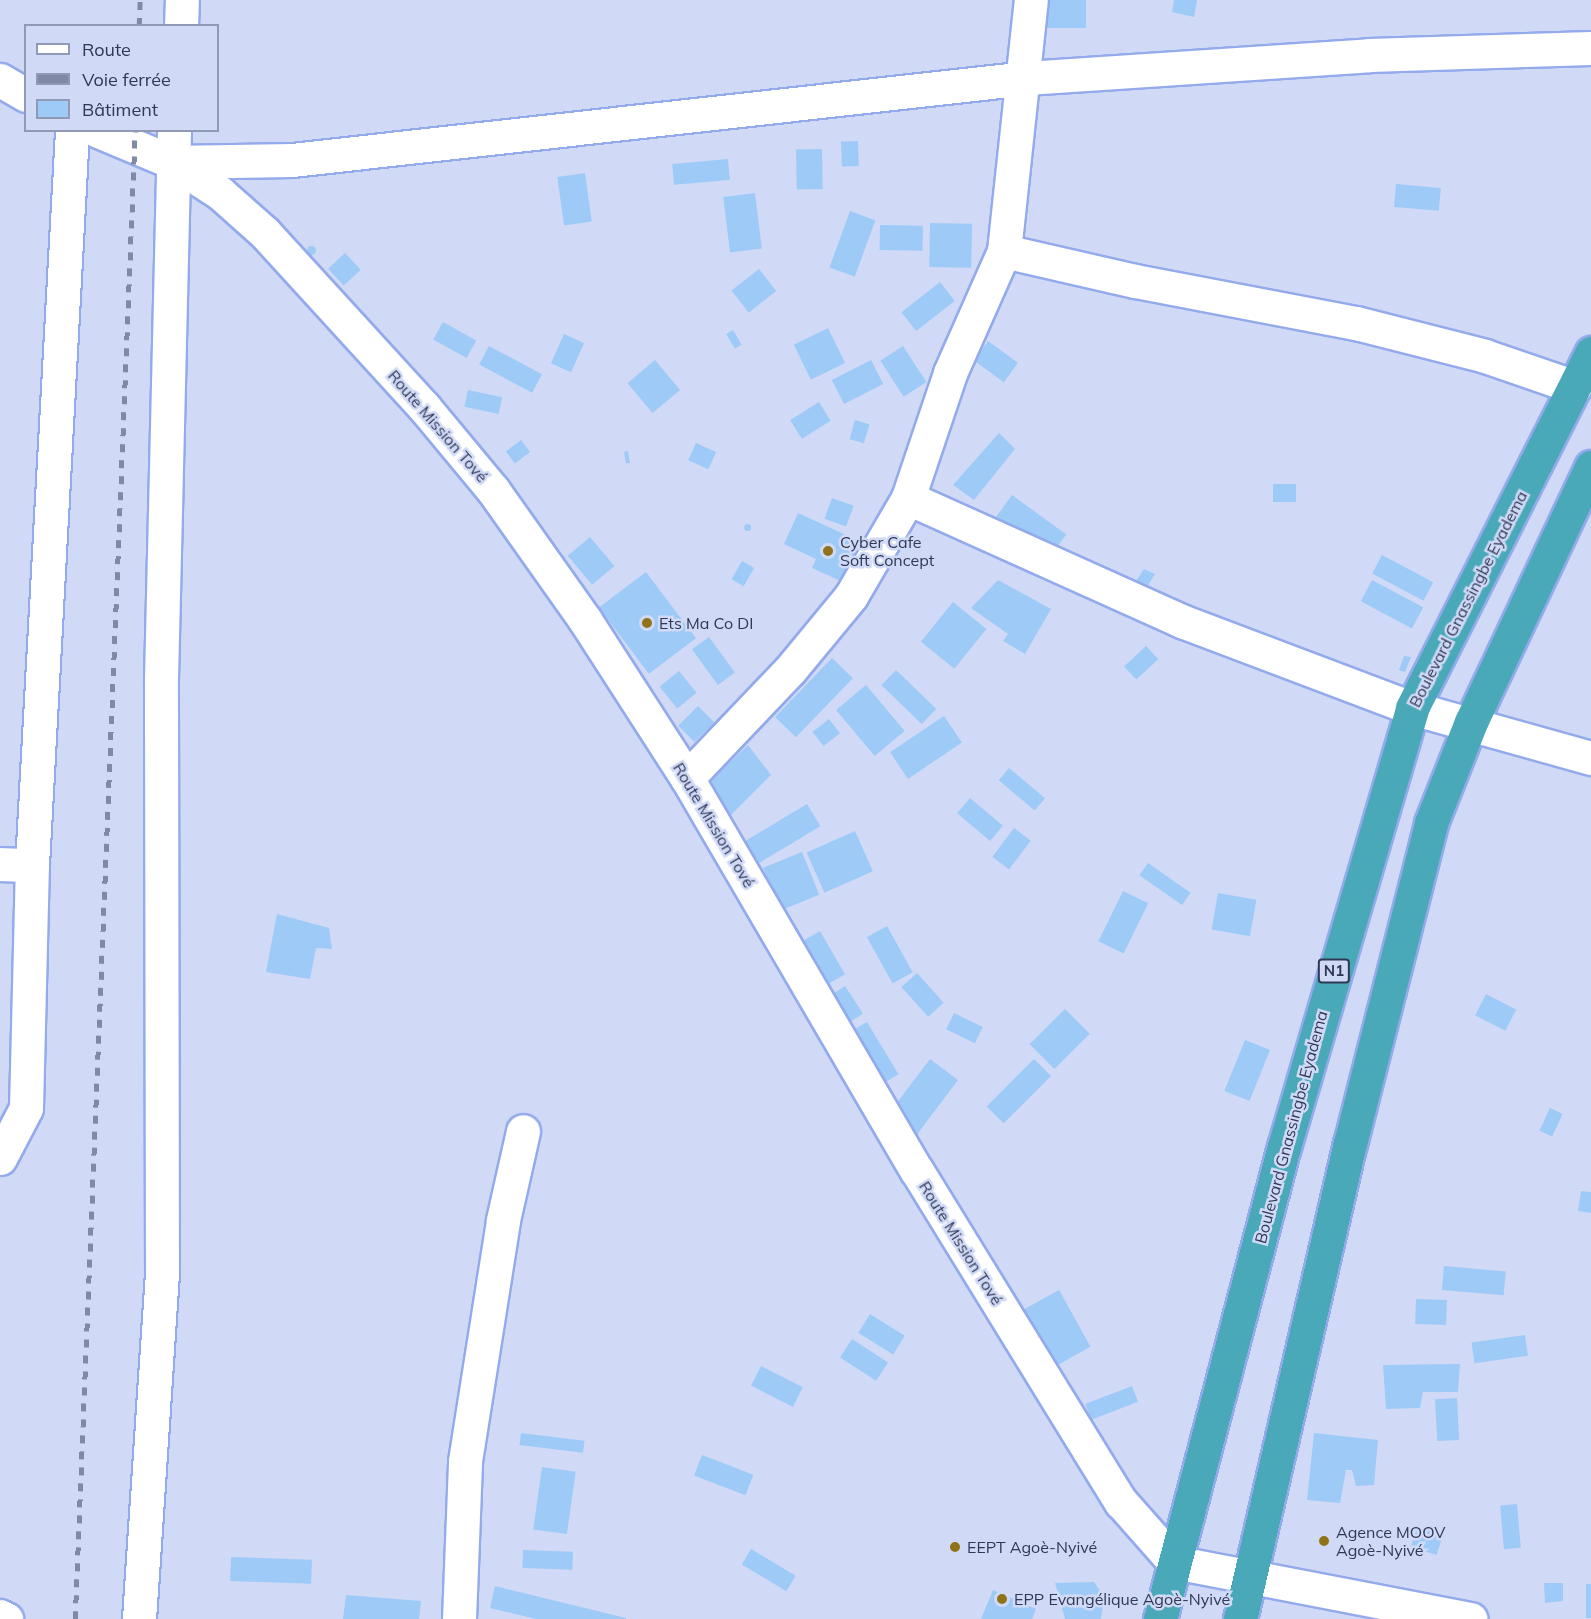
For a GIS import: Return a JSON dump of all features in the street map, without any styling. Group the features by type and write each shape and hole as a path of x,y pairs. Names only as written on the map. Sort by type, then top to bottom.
{"highway":[{"name":"Boulevard Gnassingbe Eyadema","path":"1160,1619 1284,1147 1412,708 1591,353"},
{"path":"1240,1619 1247,1576 1400,933 1431,823 1471,722 1591,467"}],"street":[{"path":"181,24 183,0"},
{"path":"687,778 790,670 851,596 908,498 950,373 1004,251 1026,78 1031,0"},
{"path":"139,1619 162,1272 161,691 173,146 292,160 1026,78 1369,55 1591,48"},
{"path":"0,80 24,94"},
{"path":"0,1158 26,1108 32,865 72,132"},
{"name":"Route Mission Tové","path":"106,132 173,146 220,193 265,233 424,407 538,551 687,778 916,1171 1121,1502 1174,1562"},
{"path":"1004,251 1135,281 1356,322 1485,356 1575,387"},
{"path":"908,498 1184,622 1412,708 1471,722 1591,758"},
{"path":"0,864 32,865"},
{"path":"459,1619 465,1461 503,1220 523,1131"},
{"path":"1174,1562 1471,1619"},
{"path":"0,1616 6,1619"}],"building":[{"path":"1036,0 1086,0 1086,28 1036,28"},
{"path":"1174,0 1197,0 1194,17 1172,12"},
{"path":"858,141 859,166 842,167 841,142"},
{"path":"796,149 822,149 823,189 797,189"},
{"path":"728,159 730,180 674,185 672,164"},
{"path":"585,173 592,222 564,225 557,177"},
{"path":"1396,184 1441,188 1439,211 1394,207"},
{"path":"755,193 762,249 730,252 723,197"},
{"path":"850,211 875,220 855,277 829,267"},
{"path":"930,223 972,224 971,268 929,267"},
{"path":"880,225 923,226 923,251 880,250"},
{"path":"311,245 316,250 311,255 306,250"},
{"path":"345,253 361,270 344,286 328,269"},
{"path":"759,269 776,291 749,313 731,291"},
{"path":"940,282 955,301 916,331 901,312"},
{"path":"443,322 476,340 467,358 433,339"},
{"path":"828,328 845,363 811,380 794,345"},
{"path":"733,330 742,345 735,349 726,334"},
{"path":"564,334 584,343 571,372 551,363"},
{"path":"988,341 1018,363 1004,382 974,360"},
{"path":"489,346 542,374 532,393 479,365"},
{"path":"903,346 926,382 904,397 880,361"},
{"path":"655,360 680,390 652,413 627,383"},
{"path":"871,360 883,384 844,404 832,380"},
{"path":"468,390 502,397 499,414 464,407"},
{"path":"819,402 831,421 802,439 790,420"},
{"path":"855,420 869,424 864,443 849,439"},
{"path":"999,433 1015,449 974,500 953,485"},
{"path":"521,440 530,452 515,463 506,451"},
{"path":"696,443 716,452 708,469 688,460"},
{"path":"628,451 630,463 626,463 624,452"},
{"path":"1273,484 1296,484 1296,502 1273,502"},
{"path":"1012,495 1066,534 1050,557 996,518"},
{"path":"832,498 854,506 846,527 824,519"},
{"name":"Cyber Cafe Soft Concept","path":"798,513 861,542 843,582 812,568 816,559 784,544"},
{"path":"747,524 750,527 747,530 744,527"},
{"path":"590,537 614,566 592,585 568,556"},
{"path":"1382,555 1433,582 1423,601 1372,574"},
{"path":"742,561 754,568 744,586 732,579"},
{"path":"1144,569 1155,574 1147,587 1136,581"},
{"name":"Ets Ma Co DI","path":"646,572 696,638 649,674 599,608"},
{"path":"998,580 1051,609 1025,654 1003,641 1008,634 971,608"},
{"path":"1372,580 1423,607 1412,628 1361,601"},
{"path":"953,602 986,629 954,669 921,642"},
{"path":"709,637 735,673 718,685 692,649"},
{"path":"1146,646 1158,659 1136,680 1124,666"},
{"path":"1404,656 1411,657 1405,672 1399,670"},
{"path":"832,658 853,678 796,737 775,717"},
{"path":"896,670 936,709 922,724 881,685"},
{"path":"679,671 697,693 677,708 660,687"},
{"path":"866,685 905,731 875,756 836,710"},
{"path":"698,706 714,722 694,742 678,726"},
{"path":"944,716 962,743 908,779 890,752"},
{"path":"829,719 840,733 824,746 812,732"},
{"path":"748,745 771,775 724,822 705,786"},
{"path":"1009,768 1045,798 1035,810 999,780"},
{"path":"970,798 1003,826 990,841 957,813"},
{"path":"807,804 820,826 757,864 744,842"},
{"path":"1014,828 1031,841 1009,869 992,857"},
{"path":"855,831 873,871 824,893 807,853"},
{"path":"802,852 819,895 780,910 763,868"},
{"path":"1148,863 1191,893 1182,905 1139,875"},
{"path":"1123,891 1148,903 1124,954 1098,941"},
{"path":"1218,893 1256,900 1250,936 1212,929"},
{"path":"277,914 329,928 332,949 316,948 310,979 266,972"},
{"path":"887,926 913,972 893,984 867,937"},
{"path":"820,931 845,974 822,987 797,944"},
{"path":"917,973 944,1003 928,1017 901,987"},
{"path":"845,986 863,1014 845,1026 827,998"},
{"path":"1486,994 1516,1009 1505,1031 1475,1015"},
{"path":"1065,1009 1090,1034 1054,1069 1030,1044"},
{"path":"954,1013 983,1027 975,1043 946,1029"},
{"path":"867,1022 898,1074 874,1089 843,1036"},
{"path":"1245,1040 1270,1050 1249,1101 1224,1091"},
{"path":"930,1059 958,1080 916,1135 888,1114"},
{"path":"1034,1059 1051,1076 1004,1123 987,1106"},
{"path":"1550,1108 1563,1114 1552,1137 1539,1131"},
{"path":"1581,1191 1591,1192 1591,1213 1578,1211"},
{"path":"1444,1266 1506,1271 1504,1295 1442,1290"},
{"path":"1059,1290 1091,1347 1051,1369 1020,1312"},
{"path":"1416,1299 1447,1300 1446,1325 1415,1324"},
{"path":"870,1314 905,1336 893,1354 858,1333"},
{"path":"1525,1335 1528,1356 1474,1363 1472,1343"},
{"path":"852,1339 888,1362 876,1381 840,1357"},
{"path":"1460,1364 1458,1392 1423,1392 1420,1408 1386,1409 1383,1365"},
{"path":"761,1366 803,1387 793,1407 751,1386"},
{"path":"1132,1386 1138,1402 1091,1420 1085,1404"},
{"path":"1457,1398 1459,1440 1437,1441 1435,1399"},
{"path":"521,1433 585,1441 583,1453 520,1445"},
{"path":"1314,1433 1378,1440 1374,1485 1356,1486 1352,1470 1346,1470 1340,1503 1307,1500"},
{"path":"702,1455 753,1475 745,1495 694,1476"},
{"path":"542,1467 576,1472 567,1534 533,1529"},
{"path":"1517,1504 1521,1548 1504,1549 1500,1505"},
{"path":"1417,1527 1443,1535 1437,1555 1411,1547"},
{"path":"751,1549 796,1576 786,1591 742,1564"},
{"path":"523,1550 573,1552 572,1570 522,1568"},
{"path":"231,1557 312,1560 311,1584 230,1581"},
{"path":"1094,1582 1104,1597 1101,1619 1065,1619 1055,1583"},
{"path":"1544,1583 1563,1583 1563,1601 1545,1603"},
{"path":"1586,1584 1591,1584 1591,1618 1586,1618"},
{"path":"495,1586 626,1619 536,1619 490,1608"},
{"name":"EPP Evangélique Agoè-Nyivé","path":"993,1590 1036,1609 1032,1619 981,1619"},
{"path":"346,1595 421,1601 419,1619 343,1619"}],"railway":[{"path":"139,24 140,0"},
{"path":"75,1619 135,132"}],"place":[{"name":"Cyber Cafe Soft Concept","path":"828,551"},
{"name":"Ets Ma Co DI","path":"647,623"},
{"name":"Agence MOOV Agoè-Nyivé","path":"1324,1541"},
{"name":"EEPT Agoè-Nyivé","path":"955,1547"},
{"name":"EPP Evangélique Agoè-Nyivé","path":"1002,1599"}]}
